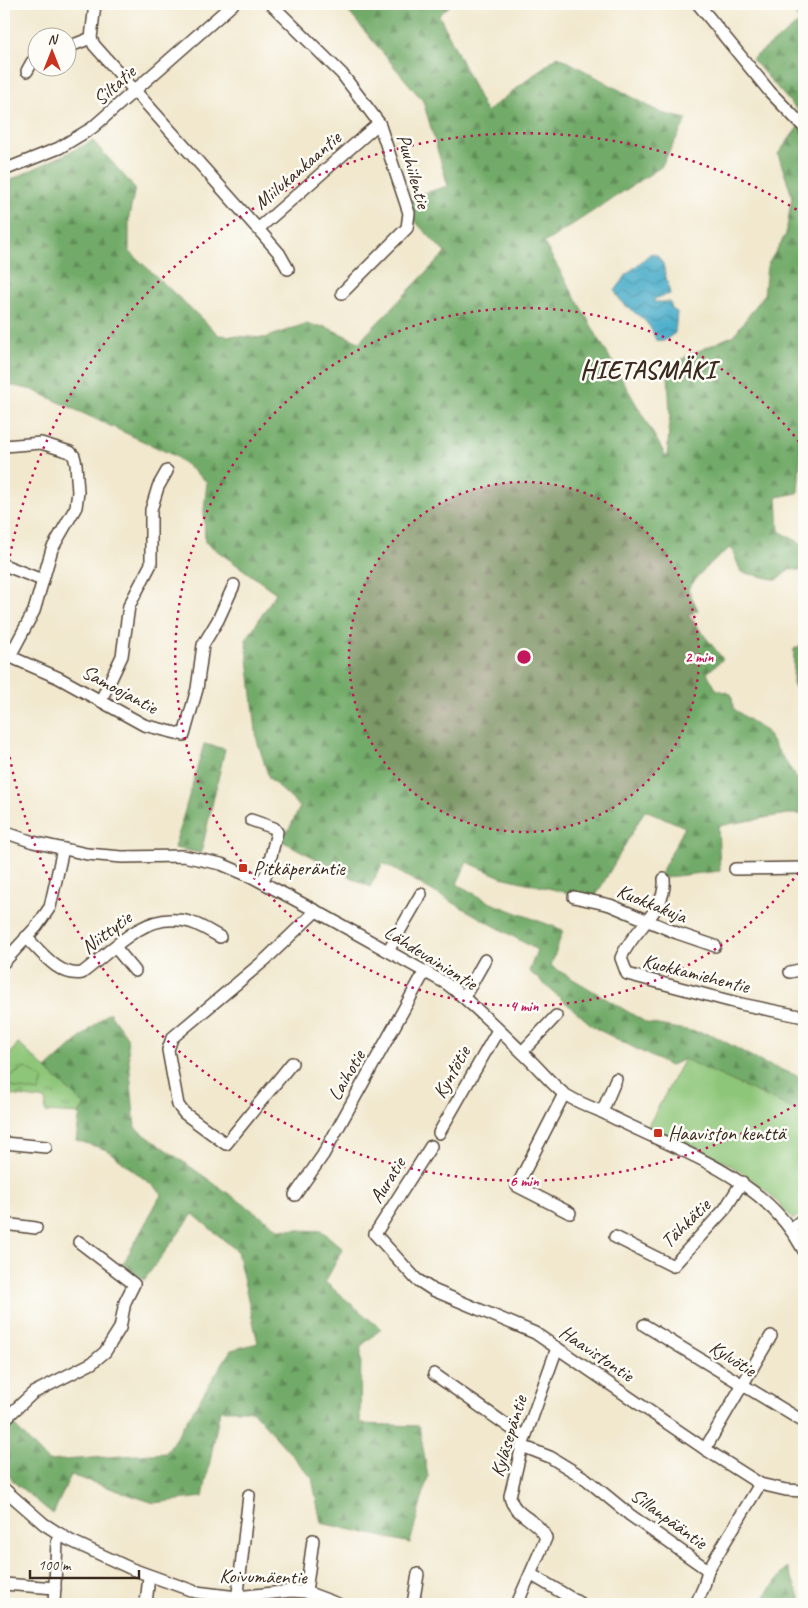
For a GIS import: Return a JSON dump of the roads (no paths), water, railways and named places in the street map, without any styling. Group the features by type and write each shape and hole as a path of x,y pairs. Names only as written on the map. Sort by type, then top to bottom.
{"street":[{"path":"78,43 91,38 95,4"},
{"name":"Siltatie","path":"4,170 59,148 101,122 233,4"},
{"path":"271,4 342,74 379,123"},
{"path":"698,4 764,86 804,127"},
{"name":"Miilukankaantie","path":"91,38 94,45 134,91 258,229 379,123"},
{"name":"Puuhiilentie","path":"342,293 407,228 409,219 404,195 379,123"},
{"path":"258,229 279,253 288,269"},
{"path":"4,446 41,444 64,449 74,456 78,502 52,549 34,611 7,655"},
{"path":"101,700 122,656 129,606 151,564 151,510 158,487 167,471"},
{"path":"4,565 42,580"},
{"name":"Samoojantie","path":"7,655 59,678 144,725 184,735 197,690 204,645 234,585"},
{"path":"251,820 274,828 277,832 270,864 262,882"},
{"name":"Lähdevainiontie","path":"4,832 62,850 122,857 183,856 221,864 262,882 425,971 464,997 564,1094 742,1182 767,1203 791,1229 804,1251"},
{"path":"4,962 40,922 50,907 62,850"},
{"path":"735,869 804,868"},
{"name":"Kuokkamiehentie","path":"664,879 664,896 658,908 645,921 625,949 621,958 627,974 741,1004 804,1017"},
{"path":"388,951 421,894"},
{"name":"Kuokkakuja","path":"574,897 610,905 645,921 715,946"},
{"path":"292,1063 226,1144 184,1112 178,1105 168,1050 172,1038 266,959 316,911"},
{"name":"Niittytie","path":"26,938 57,966 74,974 82,973 136,930 164,921 178,920 191,923 220,937"},
{"path":"115,948 135,971"},
{"path":"464,997 485,960"},
{"path":"790,972 804,969"},
{"name":"Laihotie","path":"295,1195 323,1155 425,971"},
{"path":"522,1052 556,1016"},
{"name":"Kyntötie","path":"440,1133 498,1030"},
{"path":"602,1112 616,1080"},
{"path":"564,1094 516,1186 570,1214"},
{"path":"4,1143 46,1148"},
{"name":"Auratie","path":"375,1234 431,1146"},
{"name":"Tähkätie","path":"615,1237 673,1266 726,1209 742,1182"},
{"path":"791,1229 804,1218"},
{"path":"4,1224 36,1228"},
{"name":"Haavistontie","path":"375,1234 416,1280 433,1290 535,1333 705,1449 760,1484 786,1490 804,1491"},
{"path":"4,1420 33,1393 92,1363 105,1352 120,1328 125,1302 134,1284 79,1242"},
{"name":"Kylvötie","path":"644,1325 804,1422"},
{"path":"705,1449 771,1336"},
{"name":"Kyläsepäntie","path":"517,1604 532,1575 546,1538 542,1529 515,1508 510,1496 523,1442 557,1348"},
{"name":"Sillanpääntie","path":"434,1374 523,1442 586,1479 630,1515 708,1570 760,1484"},
{"name":"Koivumäentie","path":"4,1489 19,1504 60,1534 149,1576 196,1592 237,1600 276,1591 306,1592 335,1604"},
{"path":"237,1600 249,1495"},
{"path":"54,1604 57,1542 60,1534"},
{"path":"306,1592 313,1540"},
{"path":"696,1604 704,1586 708,1570"},
{"path":"413,1604 418,1574"},
{"path":"532,1575 581,1604"},
{"path":"146,1604 149,1576"},
{"path":"4,1584 54,1588"}],"water":[{"path":"651,253 657,255 663,264 670,294 654,299 654,302 670,302 672,309 677,312 675,333 664,341 656,340 648,324 617,296 615,291 627,274"}],"place":[{"name":"Pitkäperäntie","path":"243,868"},
{"name":"Haaviston kenttä","path":"658,1133"}],"district":[{"name":"HIETASMÄKI","path":"648,369"}]}
